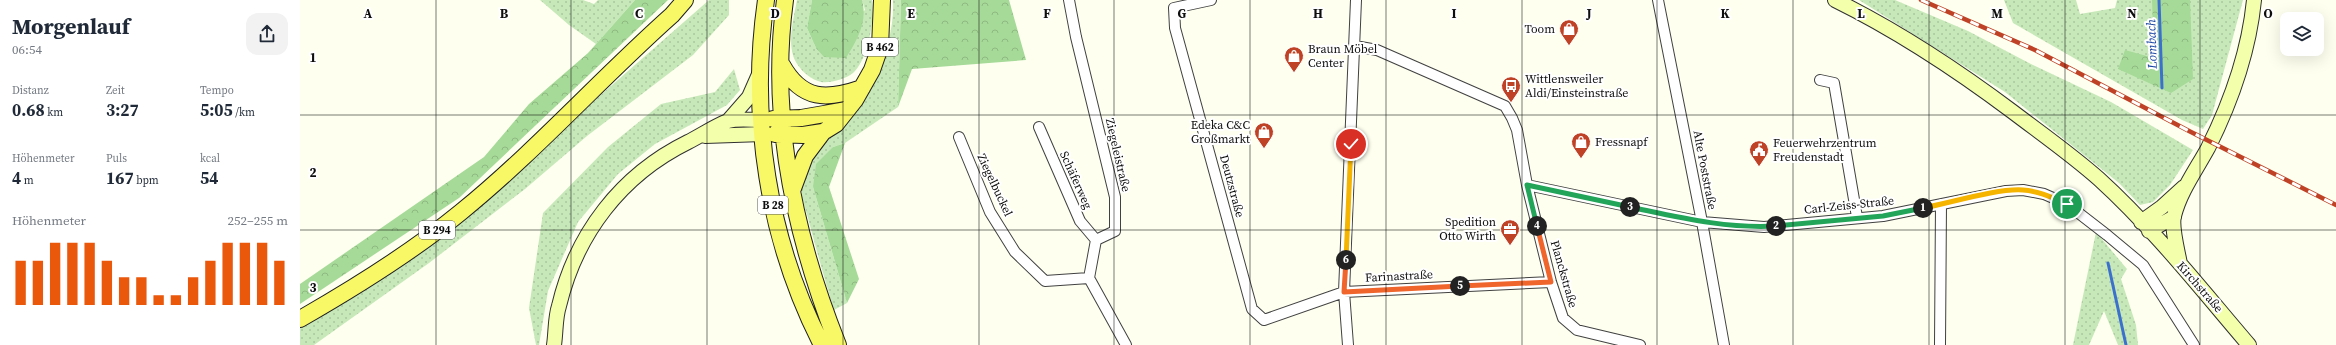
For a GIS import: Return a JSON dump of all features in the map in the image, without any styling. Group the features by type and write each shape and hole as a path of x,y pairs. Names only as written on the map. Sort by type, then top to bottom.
{"main road":[{"name":"B 294","path":"300,319 350,291 424,241 462,212 510,170 672,15 685,0"},
{"name":"B 294","path":"672,15 698,0"},
{"name":"B 28","path":"766,0 760,72 762,127 768,184 778,228 801,298 822,345"},
{"name":"B 28","path":"785,0 782,64 784,126 792,192 809,265 838,345"},
{"name":"B 462","path":"784,126 803,135 823,132 836,124 847,110 872,70 880,47 882,0"},
{"path":"782,64 791,80 815,95 830,97 862,88"},
{"path":"762,127 784,126 847,110"},
{"path":"792,192 805,156 823,132"}],"street":[{"name":"Ziegeleistraße","path":"1069,0 1076,37 1115,197 1115,231 1096,240"},
{"name":"Deutzstraße","path":"1211,0 1174,8 1175,28 1252,309 1264,320 1344,292"},
{"path":"1348,345 1344,292 1356,0"},
{"name":"Alte Poststraße","path":"1658,0 1702,222 1724,345"},
{"name":"Kirchstraße","path":"1835,0 1911,41 1971,81 2055,143 2100,180 2180,264 2249,345"},
{"path":"2180,264 2174,217 2188,183 2222,117 2240,68 2252,22 2254,0"},
{"name":"Planckstraße","path":"1355,46 1377,50 1505,106 1517,130 1527,185 1551,282 1563,318 1577,330 1640,345"},
{"path":"554,345 558,307 572,262 591,228 614,196 638,173 662,155 728,122 749,97 760,72"},
{"path":"1820,80 1834,83 1857,217"},
{"path":"728,122 762,127"},
{"path":"699,137 762,127"},
{"name":"Schäferweg","path":"1039,127 1080,221 1096,240"},
{"name":"Ziegelbuckel","path":"959,137 990,212 1015,252 1046,280 1090,278"},
{"path":"2145,227 2162,207 2188,183"},
{"name":"Carl-Zeiss-Straße","path":"1527,185 1702,222 1764,226 1883,216 2006,191 2023,190 2044,194 2067,204 2143,265 2194,345"},
{"path":"1940,345 1941,204"},
{"path":"2145,227 2174,217"},
{"path":"1096,240 1090,278 1126,345"},
{"name":"Farinastraße","path":"1344,292 1551,282"}],"green space":[{"path":"540,0 583,0 594,4 598,0 635,0 596,44 569,25"},
{"path":"635,0 668,0 459,198 300,304 300,284 484,157 529,104 588,53"},
{"path":"709,0 729,0 729,15 693,55 587,136 525,189 429,263 314,345 300,345 300,326 440,236"},
{"path":"797,0 812,0 807,28 816,48 865,10 862,0 872,0 873,8 869,39 863,59 853,73 836,81 822,82 810,77 802,71 794,59 791,42"},
{"path":"812,0 862,0 864,16 857,38 846,58 824,57 816,48 807,28"},
{"path":"893,0 901,0 898,107 845,143 833,147 813,187 847,303 834,310 802,196 803,183 805,174 814,157 860,99 878,69 890,36"},
{"path":"901,0 1009,0 1026,60 912,69 898,107"},
{"path":"1859,0 1895,0 1968,31 2029,63 2111,102 2193,150 2170,185 2153,202 2140,205 2119,183 2005,92"},
{"path":"2004,0 2076,0 2080,14 2115,8 2117,0 2243,0 2212,115 2203,129 2182,120 2013,23"},
{"path":"2152,0 2190,0 2193,79 2171,93 2118,69 2125,50 2154,58"},
{"path":"734,69 740,90 727,105 655,144 618,174 578,222 548,291 539,345 536,345 529,308 543,213 608,147 661,104 715,92"},
{"path":"845,143 829,187 859,279 847,303 813,187 816,164 833,147"},
{"path":"2096,232 2127,269 2121,279 2136,325 2138,345 2118,345 2104,311 2089,345 2073,345"}],"waterway":[{"name":"Lombach","path":"2159,0 2162,88"},
{"name":"Lombach","path":"2108,263 2126,345"}],"railway":[{"path":"1921,0 2035,50 2189,131 2336,205"}],"place":[{"name":"Toom","path":"1569,46"},
{"name":"Braun Möbel Center","path":"1294,73"},
{"name":"Wittlensweiler Aldi/Einsteinstraße","path":"1511,103"},
{"name":"Edeka C&C Großmarkt","path":"1264,149"},
{"name":"Fressnapf","path":"1581,159"},
{"name":"Feuerwehrzentrum Freudenstadt","path":"1759,167"},
{"name":"Spedition Otto Wirth","path":"1510,246"}],"route":[{"path":"1351,144 1344,292 1551,282 1527,185 1702,222 1730,226 1798,224 1857,217 1883,216 2006,191 2023,190 2044,194 2067,204"}]}
